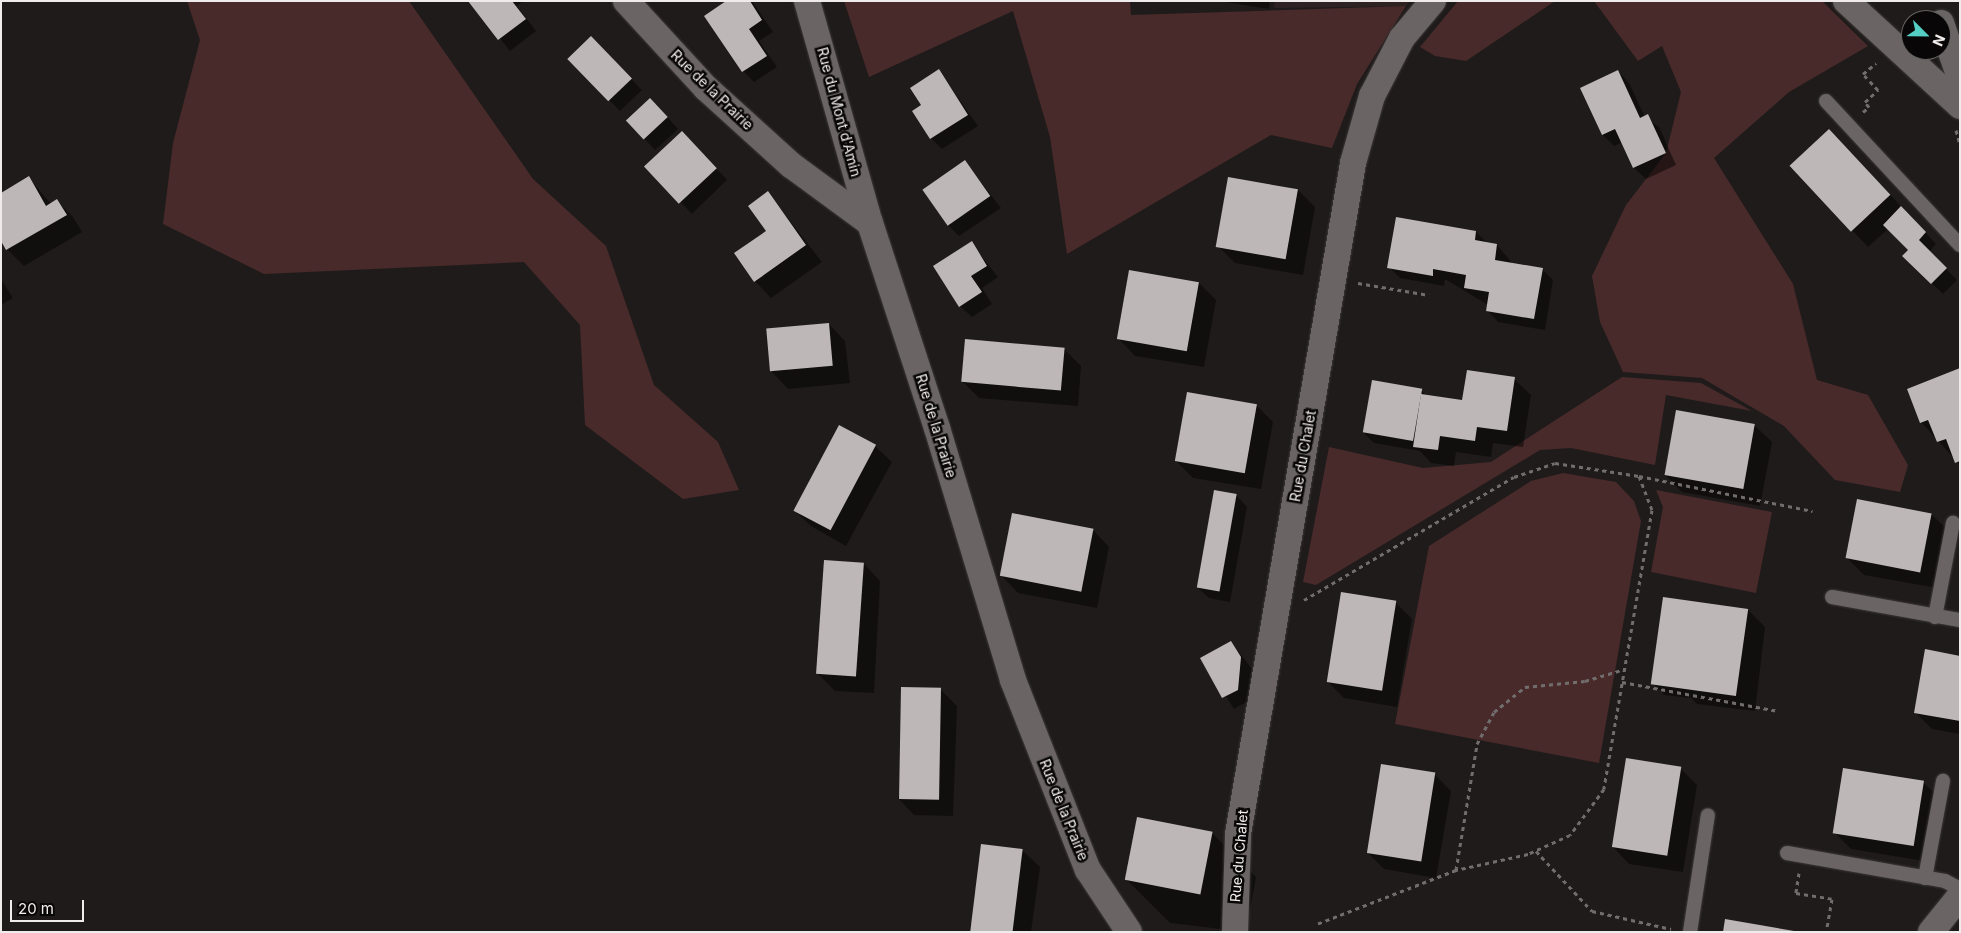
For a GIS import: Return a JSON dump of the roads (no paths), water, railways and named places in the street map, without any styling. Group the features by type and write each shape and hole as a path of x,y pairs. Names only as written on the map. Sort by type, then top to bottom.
{"street":[{"name":"Rue de la Prairie","path":"626,1 713,95 791,165 870,223 938,428 1012,680 1088,870 1129,932"},
{"name":"Rue du Mont d'Amin","path":"807,1 870,223"},
{"name":"Rue du Chalet","path":"1235,932 1238,834 1352,163 1372,96 1402,38 1434,1"},
{"path":"1846,1 1960,106"},
{"path":"1951,53 1960,78"},
{"path":"1931,932 1960,896"}],"lane":[{"path":"1826,101 1960,245"},
{"path":"1935,617 1953,523"},
{"path":"1832,597 1960,620"},
{"path":"1925,878 1943,781"},
{"path":"1685,931 1708,815"},
{"path":"1787,853 1925,878 1960,889"}]}
